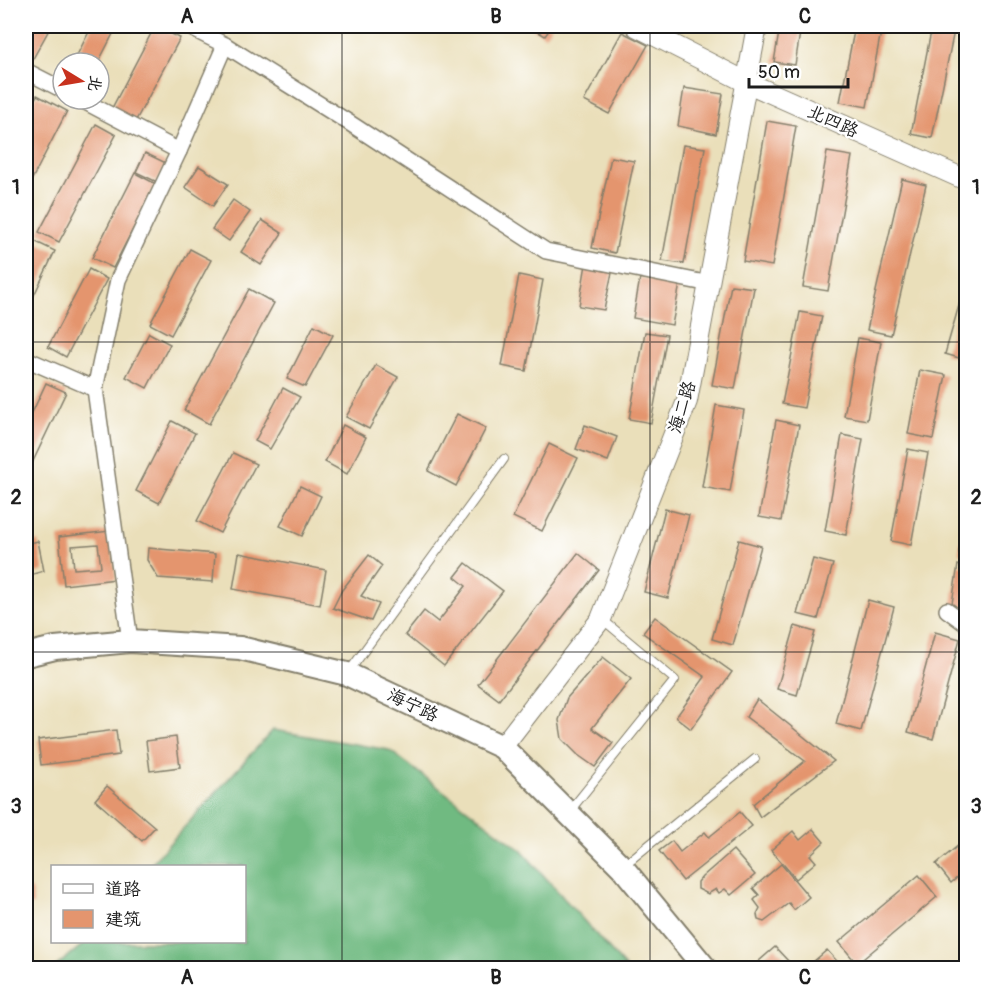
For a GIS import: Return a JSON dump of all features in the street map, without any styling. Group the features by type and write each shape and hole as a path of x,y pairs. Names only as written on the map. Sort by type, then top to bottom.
{"main road":[{"name":"海宁路","path":"26,655 55,648 130,641 240,648 347,674 502,747 622,867 705,969"}],"street":[{"path":"187,26 225,45 348,122 546,251 710,284"},
{"name":"北四路","path":"636,26 746,82 966,180"},
{"name":"海二路","path":"502,747 601,618 687,401 757,26"},
{"path":"130,641 95,389 118,280 179,151 225,45"},
{"path":"26,71 51,84"},
{"path":"103,111 179,151"},
{"path":"26,359 95,389"},
{"path":"947,610 966,624"}],"lane":[{"path":"347,674 504,459"},
{"path":"569,812 675,680 601,618"},
{"path":"622,867 755,759"}],"green space":[{"path":"273,730 389,750 521,850 626,968 54,968 85,943 246,943 246,865 150,865"}],"building":[{"path":"26,26 51,26 30,64 26,62"},
{"path":"92,26 117,26 104,51 79,51"},
{"path":"155,26 180,38 135,122 111,110"},
{"path":"529,26 552,26 545,36"},
{"path":"780,26 801,26 795,65 774,62"},
{"path":"855,26 882,26 867,107 840,102"},
{"path":"932,26 955,26 932,138 911,134"},
{"path":"622,32 648,45 609,114 584,101"},
{"path":"684,88 723,94 716,134 678,126"},
{"path":"37,95 51,102 51,111 67,111 26,191 26,117"},
{"path":"767,121 796,126 772,266 743,261"},
{"path":"96,124 116,135 59,242 39,232"},
{"path":"683,145 705,148 684,264 662,261"},
{"path":"827,152 852,156 828,291 803,287"},
{"path":"145,153 166,163 157,182 136,172"},
{"path":"611,157 634,161 615,253 592,248"},
{"path":"199,166 228,184 213,206 185,187"},
{"path":"135,173 156,184 113,268 92,258"},
{"path":"902,179 926,185 891,335 867,330"},
{"path":"233,200 250,212 229,241 212,229"},
{"path":"262,220 282,233 261,265 241,252"},
{"path":"34,241 55,251 26,312 26,259"},
{"path":"190,249 211,260 171,335 150,324"},
{"path":"586,264 613,268 604,310 579,306"},
{"path":"89,269 107,279 66,357 48,347"},
{"path":"519,275 543,280 526,371 502,366"},
{"path":"640,278 680,284 672,325 633,318"},
{"path":"966,281 966,360 945,354"},
{"path":"731,285 754,288 735,389 712,385"},
{"path":"249,289 274,303 209,424 184,410"},
{"path":"800,312 822,316 804,408 782,404"},
{"path":"314,325 333,335 305,387 287,379"},
{"path":"645,332 667,335 651,423 629,419"},
{"path":"149,333 170,344 147,388 126,377"},
{"path":"858,338 881,342 867,420 844,416"},
{"path":"376,365 398,377 369,429 346,417"},
{"path":"920,370 946,375 933,439 908,434"},
{"path":"46,383 66,392 26,476 26,426"},
{"path":"283,388 300,397 270,449 255,441"},
{"path":"716,405 744,410 730,492 702,487"},
{"path":"457,414 486,428 456,486 428,471"},
{"path":"776,420 799,425 781,521 759,517"},
{"path":"172,421 195,433 159,503 136,491"},
{"path":"343,425 366,437 347,474 325,462"},
{"path":"585,425 617,437 608,461 576,449"},
{"path":"842,435 863,439 846,535 825,531"},
{"path":"549,444 578,458 542,531 513,517"},
{"path":"908,449 928,453 911,545 891,541"},
{"path":"233,453 256,464 220,533 197,521"},
{"path":"300,486 321,496 302,536 280,526"},
{"path":"665,509 689,515 668,598 644,592"},
{"path":"966,515 966,554 959,553"},
{"path":"110,531 116,579 64,585 59,537","holes":["98,544 101,567 74,569 72,546"]},
{"path":"739,540 761,546 733,645 712,639"},
{"path":"38,541 44,571 26,576 26,544"},
{"path":"148,548 215,554 213,582 158,578 147,560"},
{"path":"239,553 326,570 320,605 233,589"},
{"path":"578,553 599,570 499,700 478,684"},
{"path":"369,555 382,566 361,596 379,604 371,621 333,608 342,590"},
{"path":"813,559 833,564 818,619 797,614"},
{"path":"466,563 503,591 444,666 405,635 424,611 438,622 466,586 455,577"},
{"path":"958,565 966,567 966,612 951,610"},
{"path":"868,600 894,607 861,731 836,724"},
{"path":"655,617 732,672 691,729 676,717 705,677 643,633"},
{"path":"795,626 815,632 797,695 777,689"},
{"path":"935,632 960,639 933,739 908,732"},
{"path":"603,657 631,679 592,728 613,743 595,767 578,755 562,739 559,720 567,698"},
{"path":"757,699 834,761 760,817 753,804 805,761 746,717"},
{"path":"116,730 119,755 41,765 38,740"},
{"path":"176,737 180,767 150,771 146,741"},
{"path":"107,786 155,827 142,841 95,800"},
{"path":"740,812 752,826 683,881 659,851 672,841 680,852 705,832 709,837"},
{"path":"813,829 824,842 810,855 816,862 796,879 771,850 793,831 800,840"},
{"path":"966,839 966,870 951,883 936,864"},
{"path":"733,850 755,875 731,895 725,889 719,893 716,889 708,894 698,889 698,882 702,877"},
{"path":"781,864 809,897 794,910 789,903 764,922 758,920 757,914 760,908 754,900 759,895 753,888"},
{"path":"919,875 937,897 857,964 839,942"},
{"path":"32,889 33,905 26,906 26,890"},
{"path":"775,947 789,962 782,968 751,968"},
{"path":"827,950 843,968 806,968"}]}
